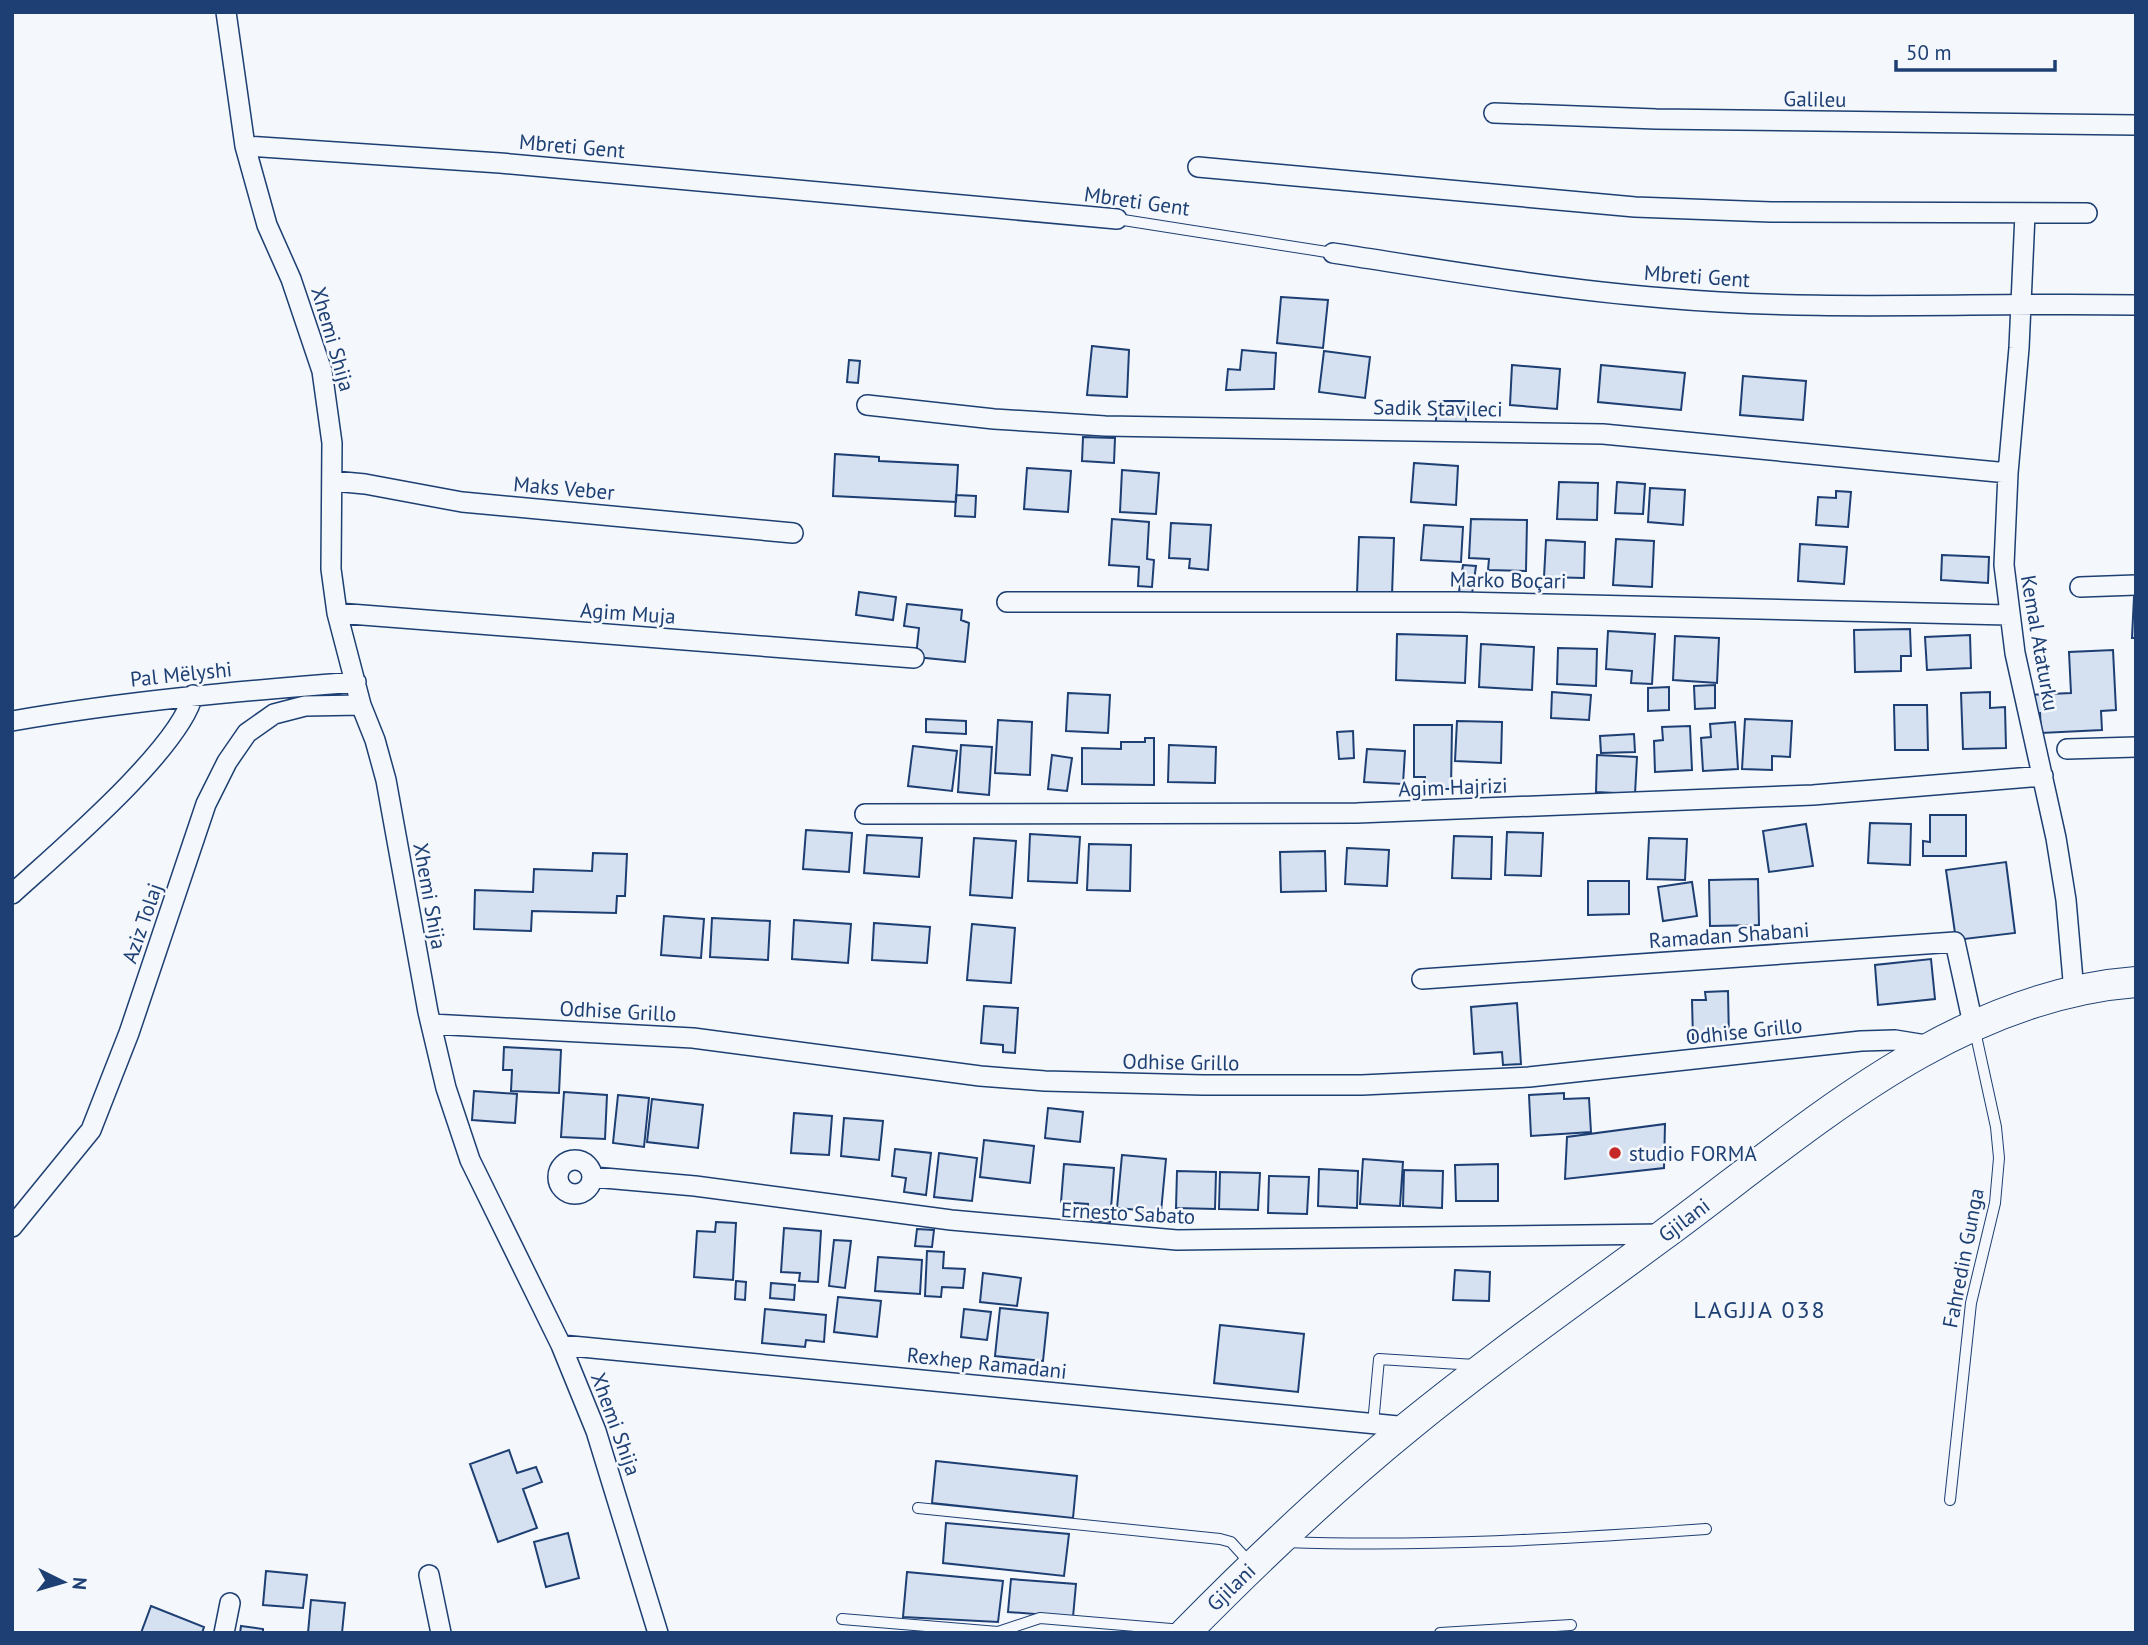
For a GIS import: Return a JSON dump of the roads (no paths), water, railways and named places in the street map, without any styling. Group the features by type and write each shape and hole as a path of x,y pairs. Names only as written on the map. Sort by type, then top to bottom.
{"main road":[{"name":"Gjilani","path":"1191,1630 1278,1542 1408,1427 1822,1117 1932,1046 1973,1024 2074,992 2136,982"}],"street":[{"name":"Xhemi Shija","path":"226,12 245,146 267,225 291,279 323,371 330,410 333,481 331,569 338,613 361,705 375,740 386,780 431,1024 446,1088 470,1160 561,1345 596,1431 658,1633"},
{"name":"Galileu","path":"1494,113 1656,119 2136,125"},
{"name":"Mbreti Gent","path":"245,146 500,163 1117,219"},
{"name":"Mbreti Gent","path":"1198,167 1635,207 2087,213"},
{"name":"Kemal Ataturku","path":"2025,214 2022,302 2008,473 2004,565 2008,615 2043,776 2066,900 2074,992"},
{"name":"Mbreti Gent","path":"1333,253 1555,286 1664,299 1897,307 2022,302 2136,305"},
{"name":"Sadik Stavileci","path":"867,405 994,419 1105,426 1603,434 2008,473"},
{"name":"Maks Veber","path":"333,481 365,484 462,502 793,533"},
{"path":"2081,587 2136,585"},
{"name":"Marko Boçari","path":"1007,602 1460,602 2008,615"},
{"name":"Agim Muja","path":"338,613 914,658"},
{"name":"Pal Mëlyshi","path":"12,721 99,706 193,695 356,682"},
{"path":"12,894 153,760 189,710 193,695"},
{"name":"Aziz Tolaj","path":"12,1227 91,1130 129,1033 206,804 227,762 247,733 274,714 305,706 361,705"},
{"path":"2067,749 2136,747"},
{"name":"Agim Hajrizi","path":"865,814 1357,814 1813,795 2043,776"},
{"name":"Ramadan Shabani","path":"1422,979 1955,942 1973,1024"},
{"name":"Odhise Grillo","path":"431,1024 694,1038 980,1076 1124,1084 1444,1082 1529,1077 1861,1041 1895,1040 1932,1046"},
{"name":"Ernesto Sabato","path":"593,1177 695,1186 977,1223 1177,1240 1665,1234"},
{"name":"Rexhep Ramadani","path":"561,1345 1408,1427"},
{"path":"429,1575 441,1633"},
{"path":"224,1633 230,1603"}],"lane":[{"name":"Mbreti Gent","path":"1117,219 1333,253"},
{"name":"Fahredin Gunga","path":"1950,1500 1971,1303 1995,1203 1999,1158 1987,1079 1973,1024"},
{"path":"1373,1424 1378,1359 1486,1366"},
{"path":"918,1508 1220,1539 1231,1542 1253,1566"},
{"path":"1278,1542 1391,1546 1505,1543 1706,1529"},
{"path":"842,1619 998,1632 1041,1618 1191,1630"},
{"path":"1440,1633 1571,1625"}],"place":[{"name":"studio FORMA","path":"1615,1153"}],"district":[{"name":"LAGJJA 038","path":"1760,1309"}]}
